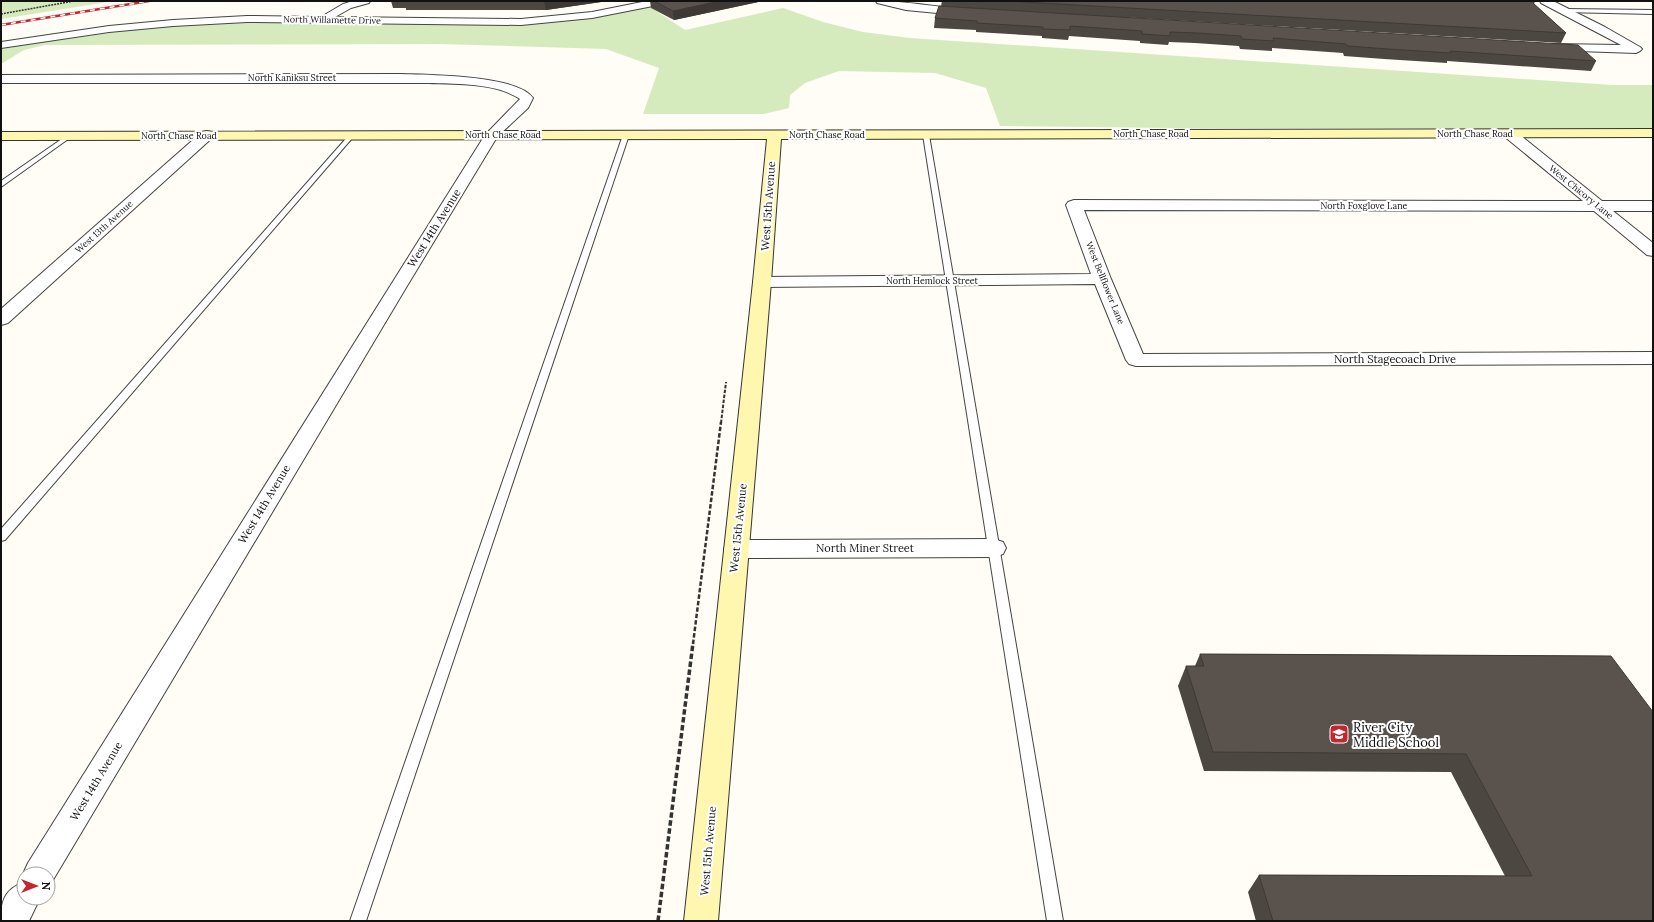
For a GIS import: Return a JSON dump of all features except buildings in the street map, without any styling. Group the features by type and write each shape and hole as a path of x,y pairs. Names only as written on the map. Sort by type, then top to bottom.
{"street":[{"path":"323,19 339,10 365,1"},
{"name":"North Willamette Drive","path":"1,45 144,25 247,19 521,22 592,15 663,1"},
{"path":"881,1 906,7 981,14"},
{"path":"1539,47 1636,49 1607,32 1545,1"},
{"name":"North Kaniksu Street","path":"1,79 444,79 487,84 511,89 525,95 527,100 492,135"},
{"name":"North Chase Road","path":"1,136 774,136 1653,133"},
{"name":"West Chicory Lane","path":"1510,134 1653,251"},
{"name":"West 14th Avenue","path":"44,866 398,286 492,135"},
{"name":"West 13th Avenue","path":"1,319 207,136"},
{"name":"West 15th Avenue","path":"701,921 762,282 774,136"},
{"name":"North Foxglove Lane","path":"1074,205 1653,206"},
{"name":"West Bellflower Lane","path":"1074,205 1102,279 1136,360"},
{"name":"North Hemlock Street","path":"762,282 1102,279"},
{"name":"North Stagecoach Drive","path":"1136,360 1653,358"},
{"name":"North Miner Street","path":"736,549 994,548"},
{"path":"10,921 19,906"}],"lane":[{"path":"1564,11 1653,12"},
{"path":"1,537 352,135"},
{"path":"358,921 626,135"},
{"path":"926,135 1055,921"},
{"path":"1,185 69,136"}],"path":[{"path":"1,14 74,1"},
{"path":"658,921 727,375"}],"green space":[{"path":"114,1 1,19 1,2"},
{"path":"650,7 685,30 783,8 823,22 863,32 910,38 1613,85 1653,85 1653,128 1176,128 1000,126 986,88 935,73 839,71 805,83 790,95 789,108 764,114 643,114 659,68 606,49 440,44 45,45 24,50 1,64 1,48 145,28 254,22 513,25 600,17"}],"railway":[{"path":"1,25 149,1"}],"place":[{"name":"River City Middle School","path":"1339,734"}]}
